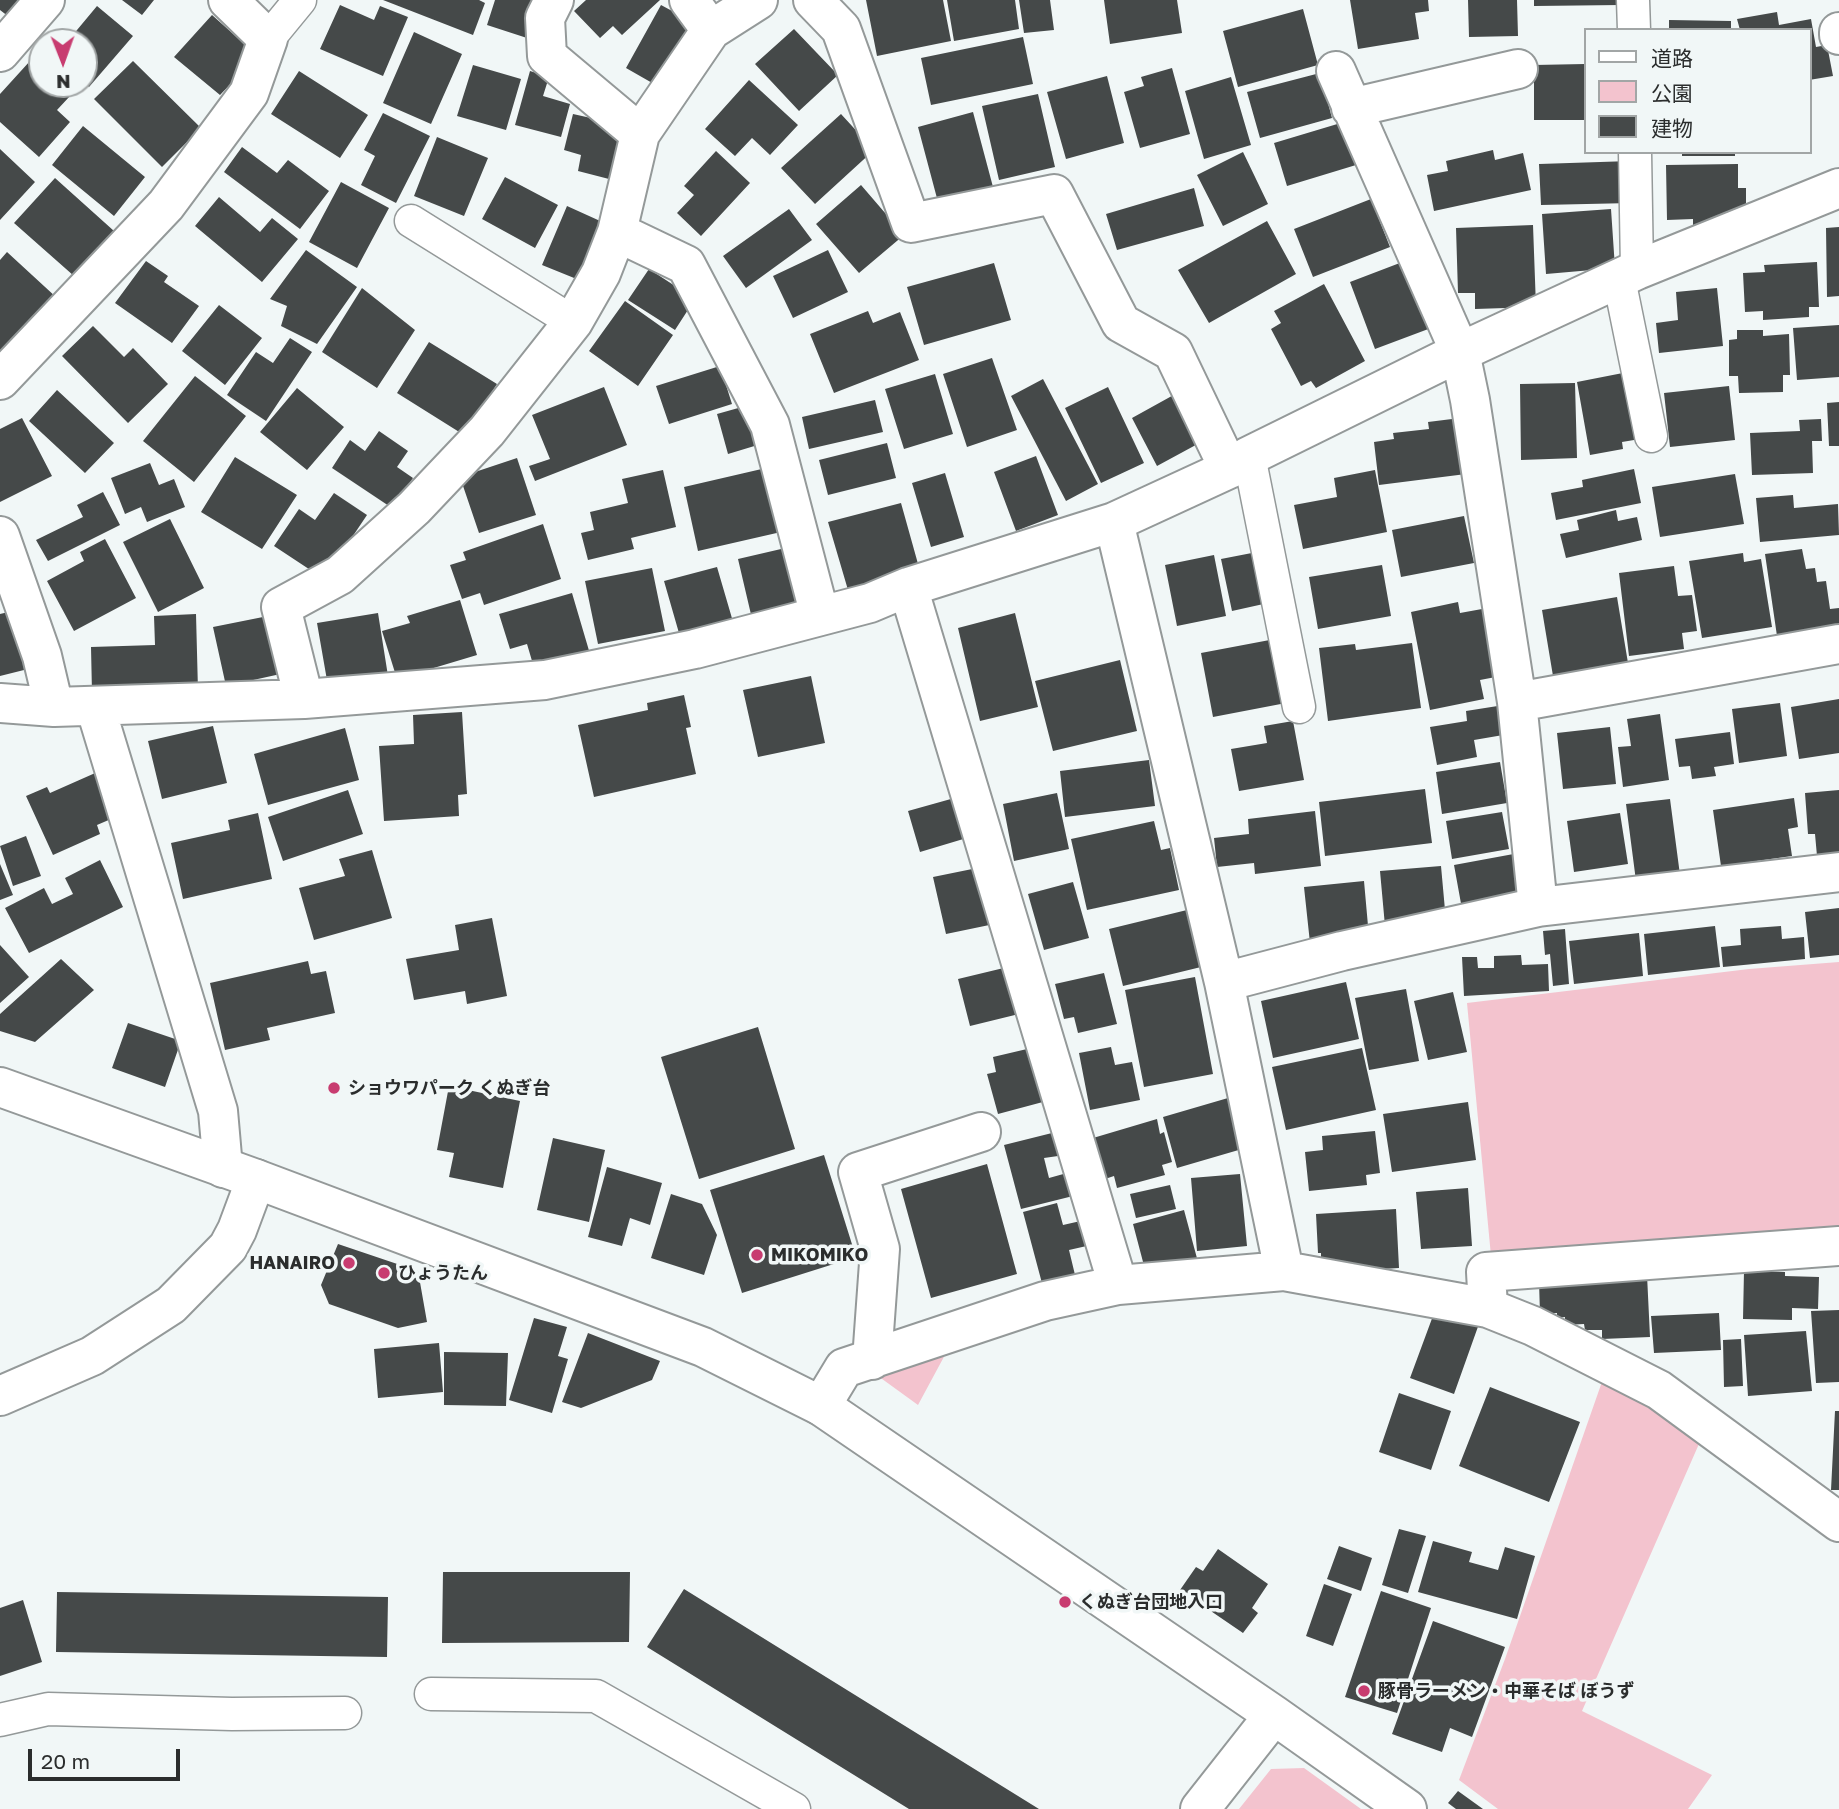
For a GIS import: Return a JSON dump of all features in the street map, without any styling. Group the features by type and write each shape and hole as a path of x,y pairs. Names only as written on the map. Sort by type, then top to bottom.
{"street":[{"path":"0,52 45,0"},
{"path":"0,380 166,205 249,93 268,39 228,0"},
{"path":"554,0 545,18 547,56 640,134"},
{"path":"688,0 711,30"},
{"path":"304,699 281,607 340,575 414,508 487,431 573,322 601,273 617,232 640,134 711,30 758,0"},
{"path":"813,0 841,29 911,223 1054,194 1121,323 1173,352 1239,462"},
{"path":"1351,108 1518,69"},
{"path":"1336,71 1460,352 1470,400 1517,702 1538,907"},
{"path":"3,705 54,707 304,699 545,680 695,649 870,603 908,587 1114,522 1460,352 1628,274 1839,188"},
{"path":"617,232 686,265 771,425 820,616"},
{"path":"1114,522 1224,982 1284,1271"},
{"path":"0,536 42,656 54,707"},
{"path":"908,587 1118,1285"},
{"path":"1517,702 1839,644"},
{"path":"0,1396 92,1356 171,1306 228,1247 237,1230 240,1174 218,1111 95,706"},
{"path":"1224,982 1342,951 1538,907 1839,872"},
{"path":"0,1087 703,1348 821,1406 1407,1809"},
{"path":"872,1360 880,1249 858,1172 981,1132"},
{"path":"1488,1308 1486,1272 1839,1246"},
{"path":"821,1406 844,1368 1045,1301 1118,1285 1284,1271 1488,1308 1533,1326 1659,1390 1839,1522"},
{"path":"1200,1809 1274,1715"}],"lane":[{"path":"268,39 300,0"},
{"path":"1633,0 1633,28"},
{"path":"1635,154 1628,274 1651,436"},
{"path":"411,221 573,322"},
{"path":"1239,462 1298,707"},
{"path":"431,1694 596,1696 794,1809"},
{"path":"0,1720 48,1709 232,1714 345,1713"}],"green space":[{"path":"1839,962 1839,1231 1491,1256 1467,1003 1749,969"},
{"path":"946,1353 918,1405 878,1376"},
{"path":"1604,1376 1702,1437 1582,1711 1712,1775 1688,1809 1498,1809 1459,1780 1505,1659"},
{"path":"1304,1768 1361,1809 1239,1809 1271,1769"}],"building":[{"path":"0,0 28,0 13,20 0,10"},
{"path":"122,0 154,0 142,15"},
{"path":"383,0 479,0 485,3 473,35"},
{"path":"495,0 538,0 527,38 487,25"},
{"path":"586,0 660,0 622,35 613,26 600,38 574,11"},
{"path":"866,0 943,0 951,41 877,56"},
{"path":"947,0 1015,0 1019,29 954,41"},
{"path":"1019,0 1050,0 1054,30 1024,33"},
{"path":"1104,0 1177,0 1182,33 1110,44"},
{"path":"1350,0 1428,0 1429,11 1415,13 1419,39 1358,49"},
{"path":"1468,0 1517,0 1518,36 1469,37"},
{"path":"1534,0 1620,0 1620,5 1534,6"},
{"path":"340,5 374,20 380,6 408,17 383,76 320,49"},
{"path":"661,5 700,26 654,84 626,68"},
{"path":"97,6 133,36 98,77 98,28 79,28"},
{"path":"1303,9 1318,65 1238,87 1223,31"},
{"path":"1777,12 1779,25 1811,19 1816,47 1827,45 1833,76 1811,80 1811,28 1739,28 1737,19"},
{"path":"212,15 250,49 242,72 220,95 174,57"},
{"path":"1669,20 1731,21 1731,28 1669,28"},
{"path":"794,29 838,75 799,111 755,64"},
{"path":"414,32 462,54 431,124 383,103"},
{"path":"1023,37 1033,84 931,105 921,58"},
{"path":"133,61 201,128 162,167 94,99"},
{"path":"28,63 28,98 68,98 57,110 70,122 39,157 0,122 0,94"},
{"path":"1584,64 1584,120 1534,120 1534,65"},
{"path":"473,65 521,79 506,130 457,116"},
{"path":"1172,68 1190,134 1140,148 1124,92 1144,86 1141,77"},
{"path":"299,71 368,115 340,158 271,114"},
{"path":"530,71 549,77 543,96 570,104 561,137 515,125"},
{"path":"1320,73 1332,118 1260,138 1247,92"},
{"path":"1107,76 1124,143 1066,159 1047,92"},
{"path":"1231,77 1251,145 1204,159 1185,91"},
{"path":"749,80 798,125 770,155 752,138 735,156 705,129"},
{"path":"1038,94 1055,167 999,180 982,106"},
{"path":"973,112 993,187 938,202 918,127"},
{"path":"383,113 430,136 396,203 361,185 375,156 364,150"},
{"path":"573,114 622,125 609,179 578,171 581,155 564,150"},
{"path":"841,114 874,150 815,204 781,168"},
{"path":"1344,122 1356,165 1287,186 1274,143"},
{"path":"83,126 145,177 114,216 52,165"},
{"path":"437,137 488,158 464,216 414,196"},
{"path":"242,147 277,173 288,160 329,191 300,229 224,172"},
{"path":"0,149 35,182 0,220"},
{"path":"1493,150 1495,160 1523,153 1531,190 1434,211 1427,175 1448,171 1446,161"},
{"path":"716,151 750,183 701,236 677,213 694,195 684,186"},
{"path":"1243,152 1268,204 1223,226 1197,175"},
{"path":"1682,154 1735,154 1735,156"},
{"path":"1631,161 1632,203 1541,205 1539,164"},
{"path":"1738,164 1738,188 1746,188 1746,217 1710,218 1710,228 1693,228 1693,219 1667,220 1666,165"},
{"path":"505,177 558,205 535,248 482,219"},
{"path":"55,178 114,231 74,276 14,223"},
{"path":"341,182 389,208 357,268 309,242"},
{"path":"861,185 904,235 859,273 816,224"},
{"path":"1194,188 1204,226 1117,250 1106,214"},
{"path":"219,197 260,232 272,218 298,239 262,282 195,226"},
{"path":"1371,199 1390,247 1313,277 1294,229"},
{"path":"567,206 609,225 584,282 542,265"},
{"path":"789,209 812,240 746,288 723,256"},
{"path":"1611,209 1615,268 1546,274 1542,214"},
{"path":"1267,221 1296,274 1209,323 1178,270"},
{"path":"1533,225 1536,307 1475,309 1475,293 1458,293 1456,228"},
{"path":"1839,227 1839,296 1827,297 1826,228"},
{"path":"306,250 357,287 317,344 281,326 287,306 270,299"},
{"path":"828,250 848,292 793,318 773,276"},
{"path":"7,252 57,298 0,358 0,260"},
{"path":"146,261 168,276 164,282 199,306 172,343 115,303"},
{"path":"1405,261 1431,328 1375,349 1350,282"},
{"path":"1817,262 1819,307 1809,307 1809,317 1763,320 1763,311 1745,312 1743,273 1765,272 1764,265"},
{"path":"994,263 1011,320 924,345 907,287"},
{"path":"649,269 695,299 675,330 628,300"},
{"path":"1324,284 1365,361 1316,388 1311,381 1301,386 1271,329 1281,323 1274,311"},
{"path":"362,288 415,330 377,388 322,352"},
{"path":"1717,288 1723,346 1659,353 1656,323 1678,320 1676,292"},
{"path":"625,301 673,335 638,386 589,351"},
{"path":"219,305 262,338 225,385 182,351"},
{"path":"868,311 873,323 900,312 919,360 834,393 810,334"},
{"path":"1839,325 1839,377 1797,380 1793,328"},
{"path":"93,326 124,357 133,348 168,384 128,423 62,356"},
{"path":"1737,330 1763,330 1763,336 1789,334 1790,375 1783,375 1783,392 1739,393 1738,376 1729,376 1729,340 1737,339"},
{"path":"290,338 312,352 266,421 227,395 256,352 273,363"},
{"path":"429,342 497,384 464,435 397,393"},
{"path":"992,358 1017,430 967,447 943,374"},
{"path":"720,366 732,404 669,424 656,386"},
{"path":"1628,372 1640,439 1622,442 1623,449 1590,455 1577,382"},
{"path":"935,374 953,434 904,449 885,389"},
{"path":"195,376 246,416 194,482 143,441"},
{"path":"1043,379 1098,484 1066,501 1011,396"},
{"path":"1575,383 1577,458 1521,460 1520,384"},
{"path":"1729,386 1735,440 1670,447 1664,393"},
{"path":"604,387 627,445 535,481 529,466 550,459 532,415"},
{"path":"1108,387 1144,463 1101,483 1065,408"},
{"path":"297,388 344,427 307,470 260,432"},
{"path":"57,390 114,443 85,473 29,421"},
{"path":"1179,392 1205,440 1157,466 1132,418"},
{"path":"875,400 883,432 809,449 802,417"},
{"path":"1839,402 1839,446 1829,446 1827,403"},
{"path":"749,405 761,444 728,454 717,414"},
{"path":"22,418 52,476 0,502 0,429"},
{"path":"1460,418 1466,474 1379,485 1374,442 1394,439 1393,433 1429,429 1428,422"},
{"path":"1821,419 1822,441 1812,441 1813,473 1752,475 1750,433 1800,431 1799,420"},
{"path":"379,431 408,451 397,467 413,478 392,508 332,468 350,440 365,451"},
{"path":"887,443 896,478 828,495 819,460"},
{"path":"1036,456 1058,515 1016,531 994,472"},
{"path":"235,457 297,495 262,549 201,512"},
{"path":"517,458 536,515 479,533 460,477"},
{"path":"150,463 159,485 174,479 185,507 147,522 141,507 125,514 111,478"},
{"path":"766,468 781,532 698,551 684,487"},
{"path":"1634,469 1641,503 1556,520 1551,493 1583,487 1582,480"},
{"path":"663,470 676,527 631,538 634,549 588,560 581,533 594,530 590,512 628,503 622,479"},
{"path":"1375,470 1387,532 1303,549 1294,505 1337,497 1334,478"},
{"path":"945,473 964,537 931,547 912,483"},
{"path":"1735,474 1744,524 1660,537 1652,487"},
{"path":"103,492 120,525 48,561 36,540 83,517 77,505"},
{"path":"334,493 367,515 324,579 274,546 299,509 315,520"},
{"path":"1793,495 1794,508 1838,504 1839,535 1760,542 1756,498"},
{"path":"901,503 920,571 848,590 828,522"},
{"path":"1616,510 1618,521 1637,517 1642,540 1566,558 1560,534 1579,530 1577,520"},
{"path":"1464,516 1474,563 1401,577 1392,530"},
{"path":"170,519 204,588 158,612 123,542"},
{"path":"543,524 561,579 484,605 480,593 462,599 450,565 466,560 463,552"},
{"path":"105,539 136,598 74,631 47,581 84,561 80,552"},
{"path":"794,546 809,610 753,623 738,559"},
{"path":"1802,549 1806,569 1815,568 1817,582 1826,581 1830,609 1839,608 1839,628 1777,636 1765,554"},
{"path":"1257,552 1268,603 1232,611 1221,559"},
{"path":"1743,553 1744,562 1761,559 1772,627 1702,638 1689,561"},
{"path":"1214,555 1226,616 1177,626 1165,565"},
{"path":"1382,565 1391,616 1318,629 1309,577"},
{"path":"1674,566 1678,596 1692,595 1697,631 1682,633 1684,649 1629,656 1619,573"},
{"path":"717,567 736,632 683,647 664,581"},
{"path":"652,568 665,631 598,644 585,581"},
{"path":"572,593 590,654 535,671 527,644 510,649 499,614"},
{"path":"1617,597 1628,663 1553,676 1542,610"},
{"path":"460,600 477,655 397,679 382,631 410,623 407,616"},
{"path":"1458,602 1460,613 1493,607 1506,675 1480,680 1484,699 1430,710 1411,612"},
{"path":"17,610 32,668 0,676 0,614"},
{"path":"378,613 388,676 328,686 317,623"},
{"path":"1015,613 1038,707 980,721 958,628"},
{"path":"196,614 198,691 92,693 91,647 155,645 154,616"},
{"path":"273,615 285,673 226,686 213,627"},
{"path":"1275,639 1286,703 1213,717 1201,653"},
{"path":"1412,643 1421,708 1328,721 1319,648 1355,644 1356,650"},
{"path":"1120,660 1137,731 1053,751 1035,681"},
{"path":"811,676 825,743 758,757 743,690"},
{"path":"684,695 691,727 686,728 696,774 594,797 578,725 648,710 647,703"},
{"path":"1839,699 1839,753 1799,759 1791,707"},
{"path":"1780,703 1787,756 1739,763 1732,709"},
{"path":"1504,705 1509,734 1474,740 1477,757 1437,765 1430,727 1467,721 1466,711"},
{"path":"462,712 467,794 458,795 459,816 384,821 379,746 414,744 413,715"},
{"path":"1660,714 1669,780 1623,787 1618,747 1631,746 1627,719"},
{"path":"1293,721 1304,780 1239,791 1231,749 1267,743 1264,726"},
{"path":"213,726 227,783 162,799 148,741"},
{"path":"1610,727 1616,784 1563,789 1557,733"},
{"path":"345,728 359,780 268,805 254,754"},
{"path":"1730,732 1734,764 1714,767 1716,776 1692,779 1690,766 1679,767 1675,739"},
{"path":"1149,760 1155,806 1065,817 1060,771"},
{"path":"1500,762 1507,803 1442,814 1436,772"},
{"path":"102,770 111,819 97,825 100,834 53,855 26,796 47,787 50,793"},
{"path":"1425,789 1432,843 1325,856 1319,802"},
{"path":"348,790 363,834 283,861 268,817"},
{"path":"1839,790 1839,854 1817,856 1815,834 1808,834 1805,793"},
{"path":"1057,793 1069,849 1014,861 1003,804"},
{"path":"958,797 970,837 920,852 908,811"},
{"path":"1794,798 1798,827 1788,829 1792,856 1721,866 1713,810"},
{"path":"1670,799 1680,875 1636,881 1626,804"},
{"path":"1315,811 1321,866 1255,874 1254,863 1217,867 1214,838 1249,834 1248,819"},
{"path":"1502,812 1509,849 1452,859 1446,821"},
{"path":"258,813 272,879 183,899 171,843 230,830 228,820"},
{"path":"1620,813 1628,864 1574,872 1567,821"},
{"path":"1154,821 1161,850 1170,848 1179,890 1087,910 1071,839"},
{"path":"26,836 41,876 13,886 0,846"},
{"path":"372,850 392,918 314,940 299,888 345,876 339,859"},
{"path":"1519,853 1527,898 1462,909 1454,865"},
{"path":"100,860 123,907 29,953 5,908 44,888 52,904 73,894 65,878"},
{"path":"0,864 13,895 0,900"},
{"path":"987,866 999,923 946,934 933,877"},
{"path":"1441,866 1446,921 1385,926 1380,871"},
{"path":"1364,881 1369,937 1310,943 1304,887"},
{"path":"1073,882 1089,938 1044,950 1028,894"},
{"path":"1839,908 1839,955 1810,958 1805,912"},
{"path":"1187,910 1201,967 1123,986 1109,929"},
{"path":"492,918 507,996 467,1004 465,991 414,1000 406,959 459,950 455,925"},
{"path":"1715,926 1720,967 1648,975 1644,934"},
{"path":"1781,926 1782,939 1804,937 1805,959 1723,967 1721,947 1741,945 1740,929"},
{"path":"1565,929 1569,984 1553,986 1550,954 1545,955 1543,931"},
{"path":"1639,933 1643,976 1574,984 1569,941"},
{"path":"0,945 29,977 0,1003"},
{"path":"1521,955 1522,965 1548,964 1549,991 1464,996 1462,957 1477,957 1478,968 1494,968 1494,956"},
{"path":"61,959 94,990 35,1042 0,1031 0,1014"},
{"path":"308,961 311,974 326,971 335,1013 267,1028 270,1040 225,1050 210,983"},
{"path":"1012,966 1023,1013 970,1026 958,979"},
{"path":"1104,973 1117,1024 1078,1033 1074,1017 1064,1019 1055,984"},
{"path":"1195,977 1213,1074 1144,1087 1125,990"},
{"path":"1346,982 1359,1039 1273,1058 1261,1001"},
{"path":"1406,989 1419,1061 1369,1070 1355,998"},
{"path":"1453,992 1467,1052 1428,1060 1414,1001"},
{"path":"128,1023 181,1041 165,1087 112,1068"},
{"path":"758,1027 795,1149 699,1179 661,1057"},
{"path":"1111,1047 1115,1065 1132,1062 1140,1100 1090,1110 1079,1053"},
{"path":"1362,1048 1376,1110 1286,1130 1272,1067"},
{"path":"1027,1049 1030,1063 1044,1059 1054,1099 998,1114 987,1074 996,1072 993,1057"},
{"path":"449,1086 520,1101 503,1188 449,1177 454,1153 437,1150"},
{"path":"1228,1098 1242,1149 1177,1168 1163,1117"},
{"path":"1468,1102 1476,1160 1392,1172 1383,1114"},
{"path":"1157,1119 1160,1134 1164,1132 1172,1162 1162,1165 1165,1175 1117,1188 1114,1176 1105,1179 1093,1138"},
{"path":"1375,1131 1380,1173 1366,1175 1367,1185 1309,1191 1305,1152 1323,1150 1322,1136"},
{"path":"1052,1133 1058,1156 1044,1158 1049,1178 1067,1173 1073,1196 1021,1209 1004,1145"},
{"path":"553,1138 605,1150 589,1222 537,1210"},
{"path":"824,1155 856,1257 742,1293 710,1190"},
{"path":"987,1164 1017,1274 931,1298 901,1189"},
{"path":"607,1167 662,1183 650,1225 630,1218 622,1246 588,1237"},
{"path":"1240,1174 1247,1246 1197,1251 1191,1178"},
{"path":"1170,1185 1176,1209 1136,1218 1130,1194"},
{"path":"1468,1188 1472,1246 1421,1249 1416,1192"},
{"path":"671,1194 702,1204 717,1235 704,1275 651,1258"},
{"path":"1057,1203 1063,1225 1085,1220 1091,1245 1069,1250 1076,1279 1043,1287 1023,1212"},
{"path":"1396,1209 1399,1268 1332,1272 1321,1265 1316,1214"},
{"path":"1184,1210 1198,1262 1147,1277 1133,1224"},
{"path":"338,1244 418,1271 427,1322 398,1328 329,1304 321,1285"},
{"path":"1744,1271 1785,1272 1785,1276 1819,1277 1818,1309 1792,1308 1792,1320 1743,1319"},
{"path":"1647,1275 1650,1337 1602,1339 1602,1330 1585,1330 1584,1324 1565,1325 1565,1317 1557,1318 1557,1313 1540,1314 1539,1281"},
{"path":"1437,1305 1480,1321 1454,1394 1410,1378"},
{"path":"1839,1310 1839,1382 1816,1383 1811,1311"},
{"path":"1719,1313 1721,1350 1654,1353 1651,1316"},
{"path":"534,1318 567,1327 558,1356 568,1359 552,1413 509,1400"},
{"path":"1806,1331 1812,1391 1748,1396 1744,1335"},
{"path":"588,1333 660,1361 652,1380 581,1408 562,1402"},
{"path":"1741,1339 1743,1386 1724,1387 1723,1340"},
{"path":"439,1343 443,1392 378,1398 374,1349"},
{"path":"444,1352 508,1353 506,1406 444,1405"},
{"path":"1490,1387 1580,1422 1549,1502 1459,1466"},
{"path":"1399,1393 1451,1411 1431,1470 1379,1452"},
{"path":"1835,1411 1839,1411 1839,1490 1831,1490"},
{"path":"1399,1529 1426,1536 1408,1593 1382,1585"},
{"path":"1433,1541 1472,1552 1469,1562 1498,1570 1505,1547 1535,1556 1517,1619 1418,1592"},
{"path":"1339,1546 1372,1558 1361,1591 1327,1579"},
{"path":"1218,1549 1268,1584 1252,1608 1258,1613 1243,1633 1180,1590 1196,1567 1203,1571"},
{"path":"443,1572 630,1572 629,1642 442,1643"},
{"path":"1324,1584 1352,1594 1333,1646 1306,1636"},
{"path":"684,1589 1039,1809 909,1809 647,1647"},
{"path":"1381,1591 1431,1608 1397,1713 1345,1697"},
{"path":"57,1592 388,1597 387,1657 56,1652"},
{"path":"23,1600 42,1662 0,1676 0,1608"},
{"path":"1433,1621 1505,1647 1472,1737 1450,1728 1442,1752 1392,1734"},
{"path":"1458,1791 1483,1809 1456,1809 1448,1803"}],"place":[{"name":"ショウワパーク くぬぎ台","path":"334,1088"},
{"name":"MIKOMIKO","path":"757,1255"},
{"name":"HANAIRO","path":"349,1263"},
{"name":"ひょうたん","path":"384,1273"},
{"name":"くぬぎ台団地入口","path":"1065,1602"},
{"name":"豚骨ラーメン・中華そば ぼうず","path":"1364,1691"}]}
